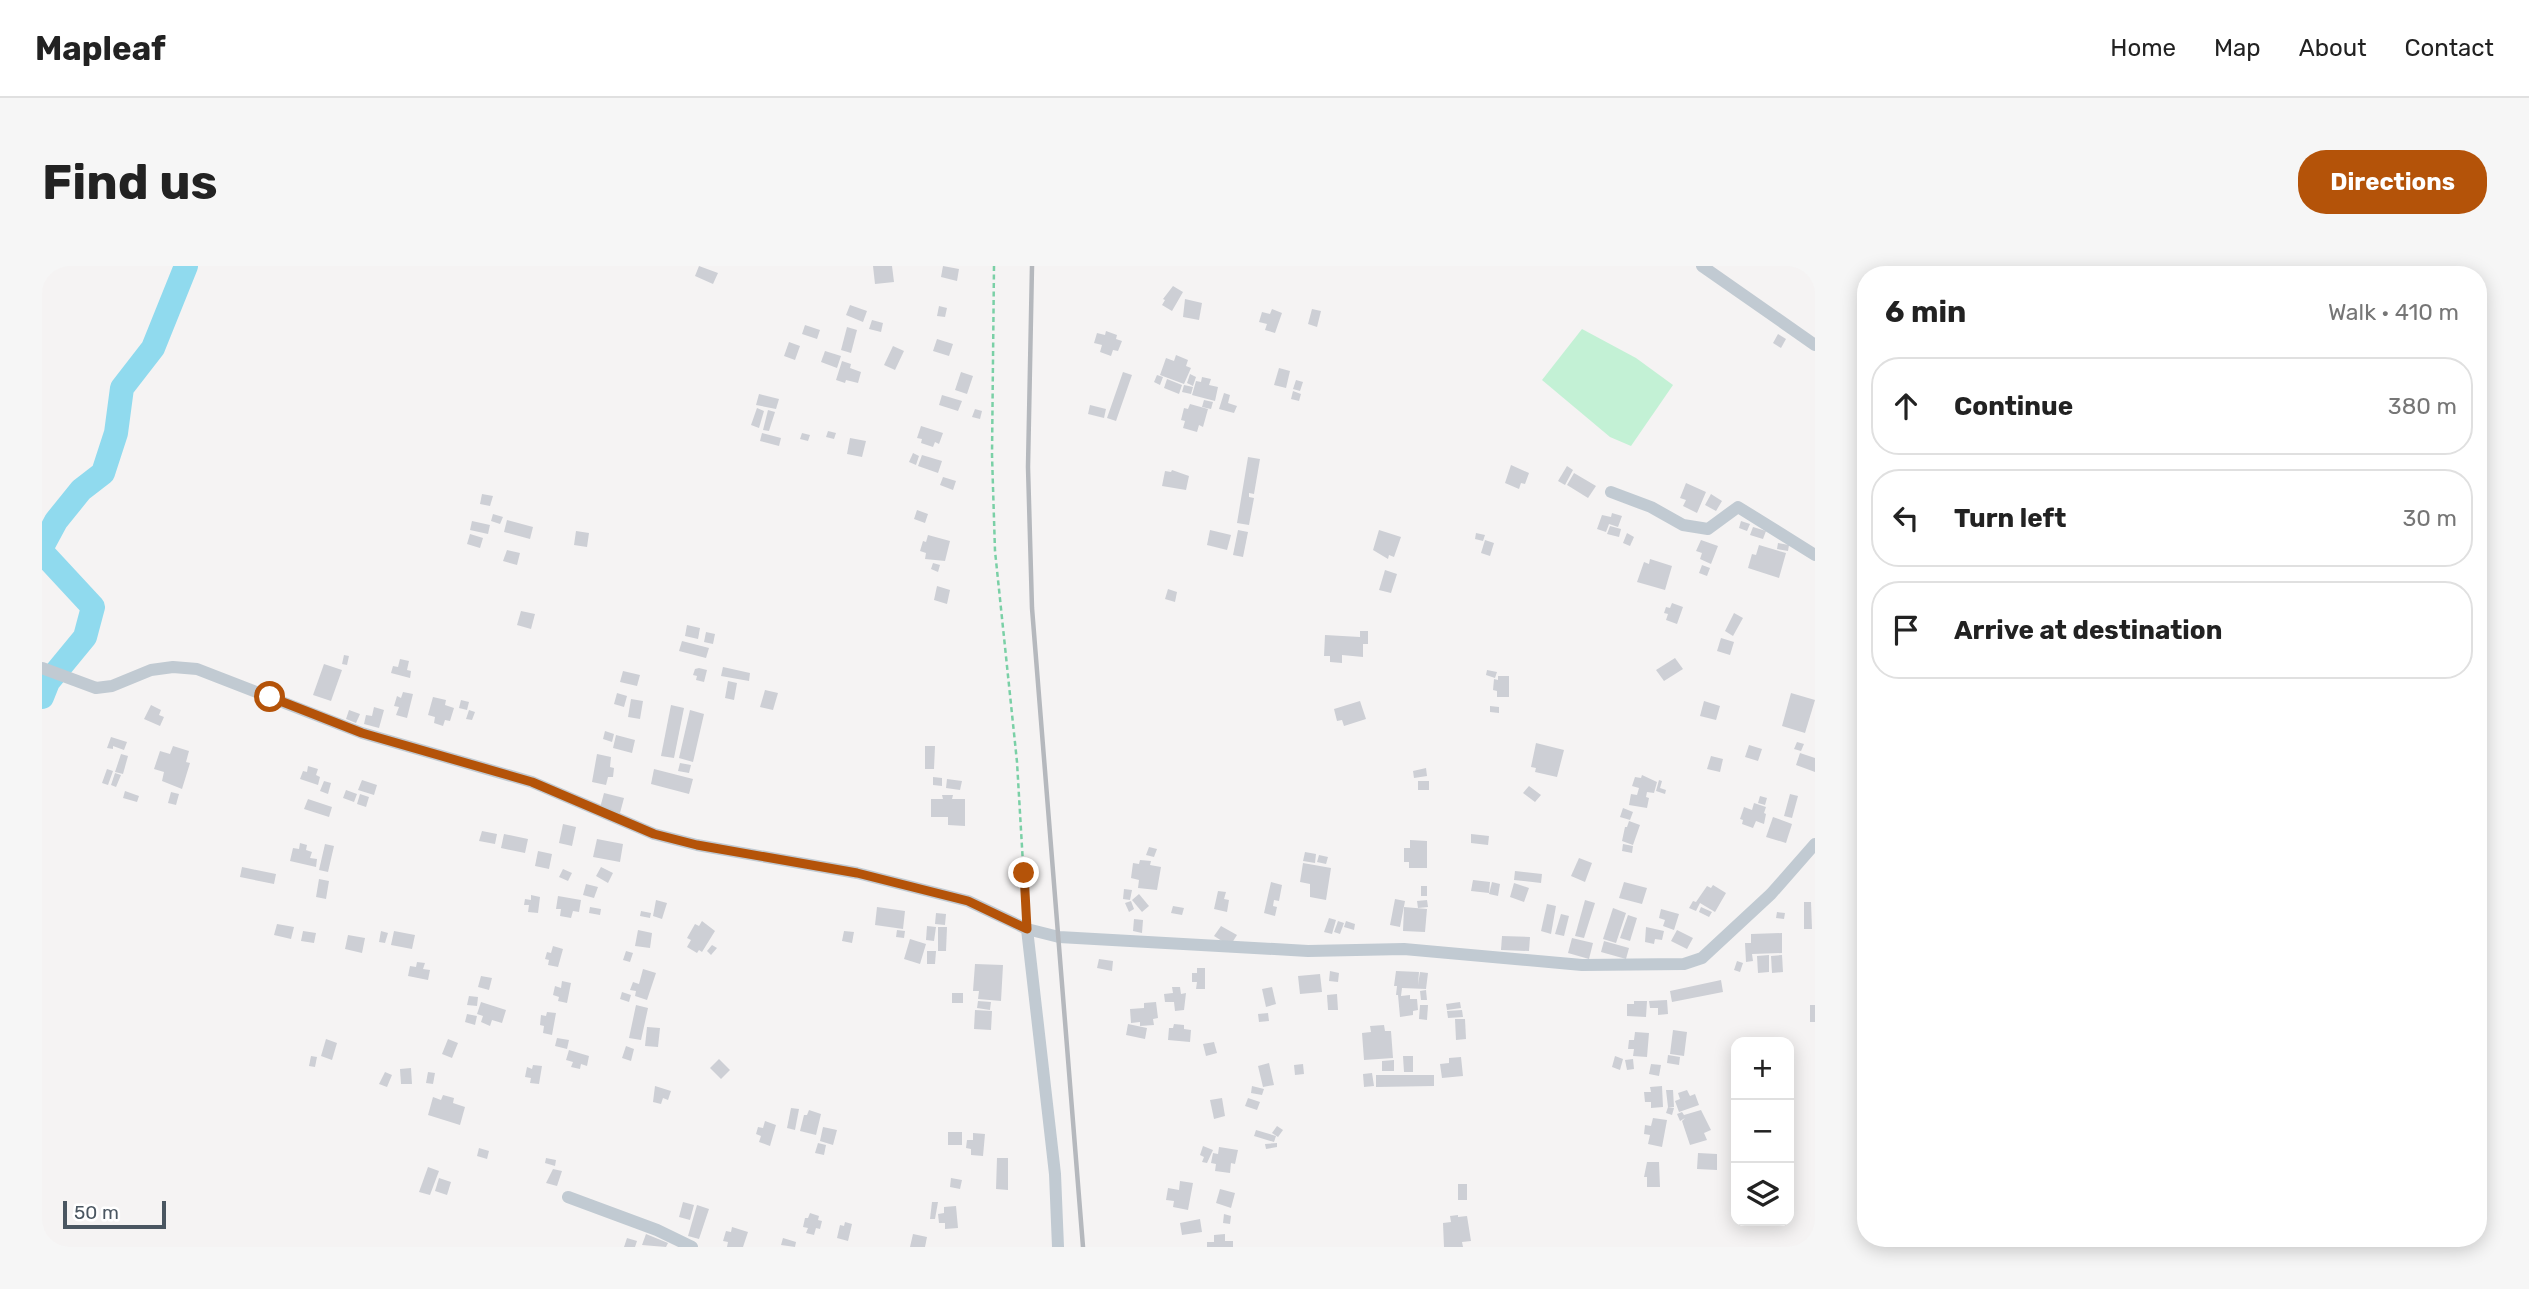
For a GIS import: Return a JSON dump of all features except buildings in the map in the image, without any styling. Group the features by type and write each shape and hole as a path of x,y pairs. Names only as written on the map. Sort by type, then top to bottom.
{"street":[{"path":"1702,266 1815,345"},
{"path":"1611,492 1651,507 1684,525 1708,529 1738,507 1815,555"},
{"path":"42,668 96,688 112,686 151,670 173,667 197,669 362,733 532,782 654,834 697,845 857,873 968,901 1027,929 1059,937 1308,951 1404,949 1582,964 1684,964 1702,958 1771,894 1815,844"},
{"path":"1027,929 1055,1174 1058,1247"},
{"path":"568,1197 657,1230 692,1247"}],"path":[{"path":"994,266 992,455 995,551 1017,762 1027,929"}],"green space":[{"path":"1582,329 1636,358 1673,385 1631,446 1610,437 1542,380"}],"waterway":[{"path":"42,547 56,521 81,490 103,473 116,433 122,388 153,348 186,266"},
{"path":"42,552 93,607 85,637 48,682 42,697"}],"railway":[{"path":"1032,266 1028,467 1032,608 1083,1247"}],"route":[{"path":"270,697 362,733 532,782 654,834 697,845 857,873 968,901 1027,929 1024,873"}]}
